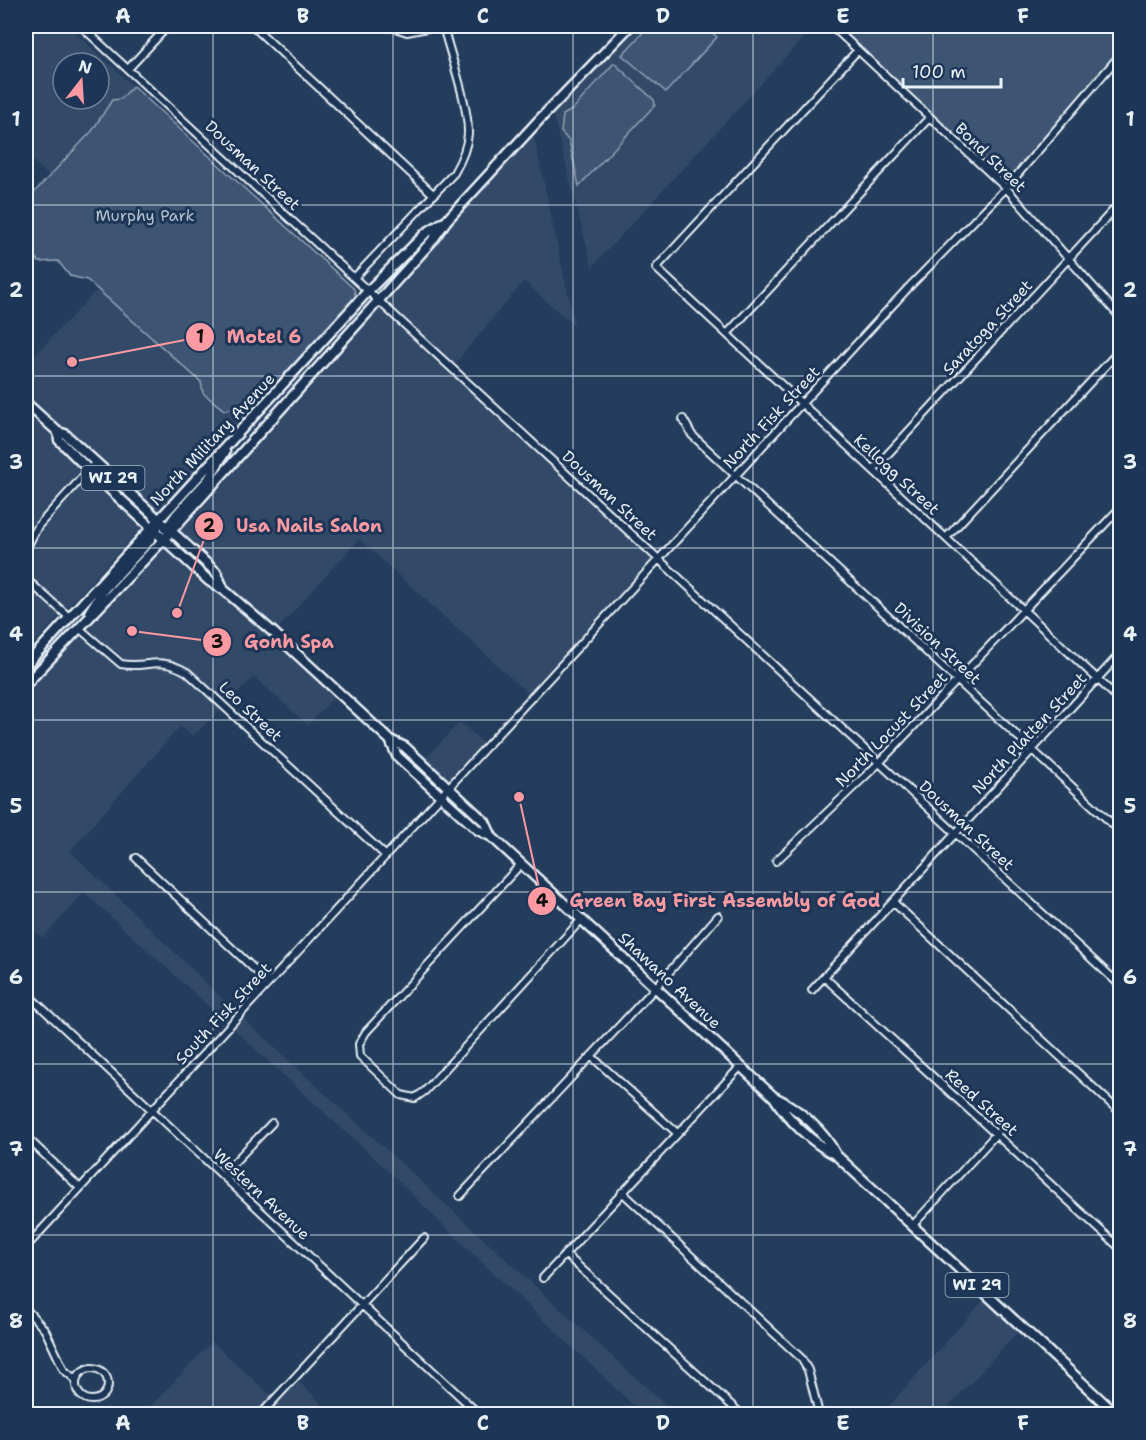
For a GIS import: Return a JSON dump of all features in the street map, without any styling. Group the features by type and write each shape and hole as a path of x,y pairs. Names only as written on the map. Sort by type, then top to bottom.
{"main road":[{"name":"North Military Avenue","path":"79,628 164,538 169,528 379,300 432,241 447,220 630,26"},
{"name":"North Military Avenue","path":"154,530 159,519 369,290 426,233 447,220"},
{"name":"Shawano Avenue","path":"26,403 58,432 65,434 169,528 216,573 224,590"},
{"name":"Shawano Avenue","path":"58,432 59,440 89,470 209,581 224,590 390,740 405,747 485,822 492,837"},
{"path":"169,528 176,515 208,480 233,439"},
{"path":"26,665 69,617 154,530"},
{"path":"26,684 79,628 104,589 149,542 154,530"},
{"name":"Shawano Avenue","path":"390,740 397,756 478,830 492,837 582,919 774,1097 791,1120 825,1150 836,1155 1116,1414"}],"street":[{"name":"Dousman Street","path":"81,26 1120,985"},
{"path":"128,69 168,26"},
{"path":"253,26 434,195"},
{"path":"389,26 407,32 437,26"},
{"path":"355,277 454,173 463,156 468,134 466,113 442,26"},
{"name":"Bond Street","path":"832,26 1006,188 1120,317"},
{"name":"Kellogg Street","path":"858,50 656,268 1120,700"},
{"name":"North Fisk Street","path":"441,796 909,286 1006,188 1120,55"},
{"path":"727,334 930,117"},
{"name":"Saratoga Street","path":"873,470 1120,203"},
{"path":"946,538 1120,350"},
{"name":"Division Street","path":"683,418 692,435 1120,831"},
{"path":"26,549 38,526 96,462"},
{"name":"North Locust Street","path":"776,861 880,762 1120,508"},
{"path":"26,579 69,617"},
{"name":"Leo Street","path":"79,628 121,664 128,666 154,662 165,663 179,667 194,676 386,856"},
{"name":"North Platten Street","path":"812,990 1120,654"},
{"name":"South Fisk Street","path":"26,1247 441,796"},
{"path":"136,858 269,983"},
{"path":"521,864 366,1032 358,1044 360,1056 401,1095 415,1098 425,1091 582,919"},
{"path":"893,902 1120,1113"},
{"path":"460,1196 656,987 718,916"},
{"name":"Reed Street","path":"824,977 1120,1248"},
{"name":"Western Avenue","path":"26,993 479,1414"},
{"path":"591,1056 677,1133"},
{"path":"543,1278 741,1066"},
{"path":"222,1175 272,1123"},
{"path":"913,1225 997,1133"},
{"path":"26,1137 80,1188"},
{"path":"622,1192 801,1358 808,1370 819,1414"},
{"path":"261,1414 424,1238"},
{"path":"565,1254 741,1414"},
{"path":"26,1309 45,1330 58,1362 74,1379 77,1390 84,1398 94,1401 103,1396 108,1388 107,1377 103,1372 93,1368 82,1371 74,1379"}],"shaded area":[{"path":"26,26 68,26 95,51 51,51 51,111 110,111 49,176 26,154"},
{"path":"630,26 814,26 592,267 551,107"},
{"path":"111,66 133,86 111,110"},
{"path":"532,128 575,327 524,281 452,367 659,558 532,697 359,539 274,633 338,693 308,725 254,677 193,736 180,726 70,851 239,1015 675,1414 643,1414 396,1178 84,892 43,938 26,924 26,684 164,539"},
{"path":"97,290 244,420 26,652 26,364"},
{"path":"460,722 487,746 449,788 422,762"},
{"path":"988,1295 1022,1327 942,1414 893,1414 890,1405"},
{"path":"212,1342 275,1399 295,1378 332,1414 143,1414"}],"green space":[{"path":"649,26 704,26 717,37 666,92 622,55"},
{"path":"832,26 1120,26 1120,58 1006,188"},
{"path":"614,63 654,100 655,105 579,186 569,141 561,132 563,115 572,110"},
{"name":"Murphy Park","path":"133,86 354,289 356,298 244,420 231,409 224,410 203,393 201,382 87,280 70,276 58,261 39,262 26,244 26,201 92,131 105,111 111,111 112,100 121,99"}],"place":[{"name":"Motel 6","path":"72,362"},
{"name":"Usa Nails Salon","path":"177,613"},
{"name":"Gonh Spa","path":"132,631"},
{"name":"Green Bay First Assembly of God","path":"519,797"}]}
